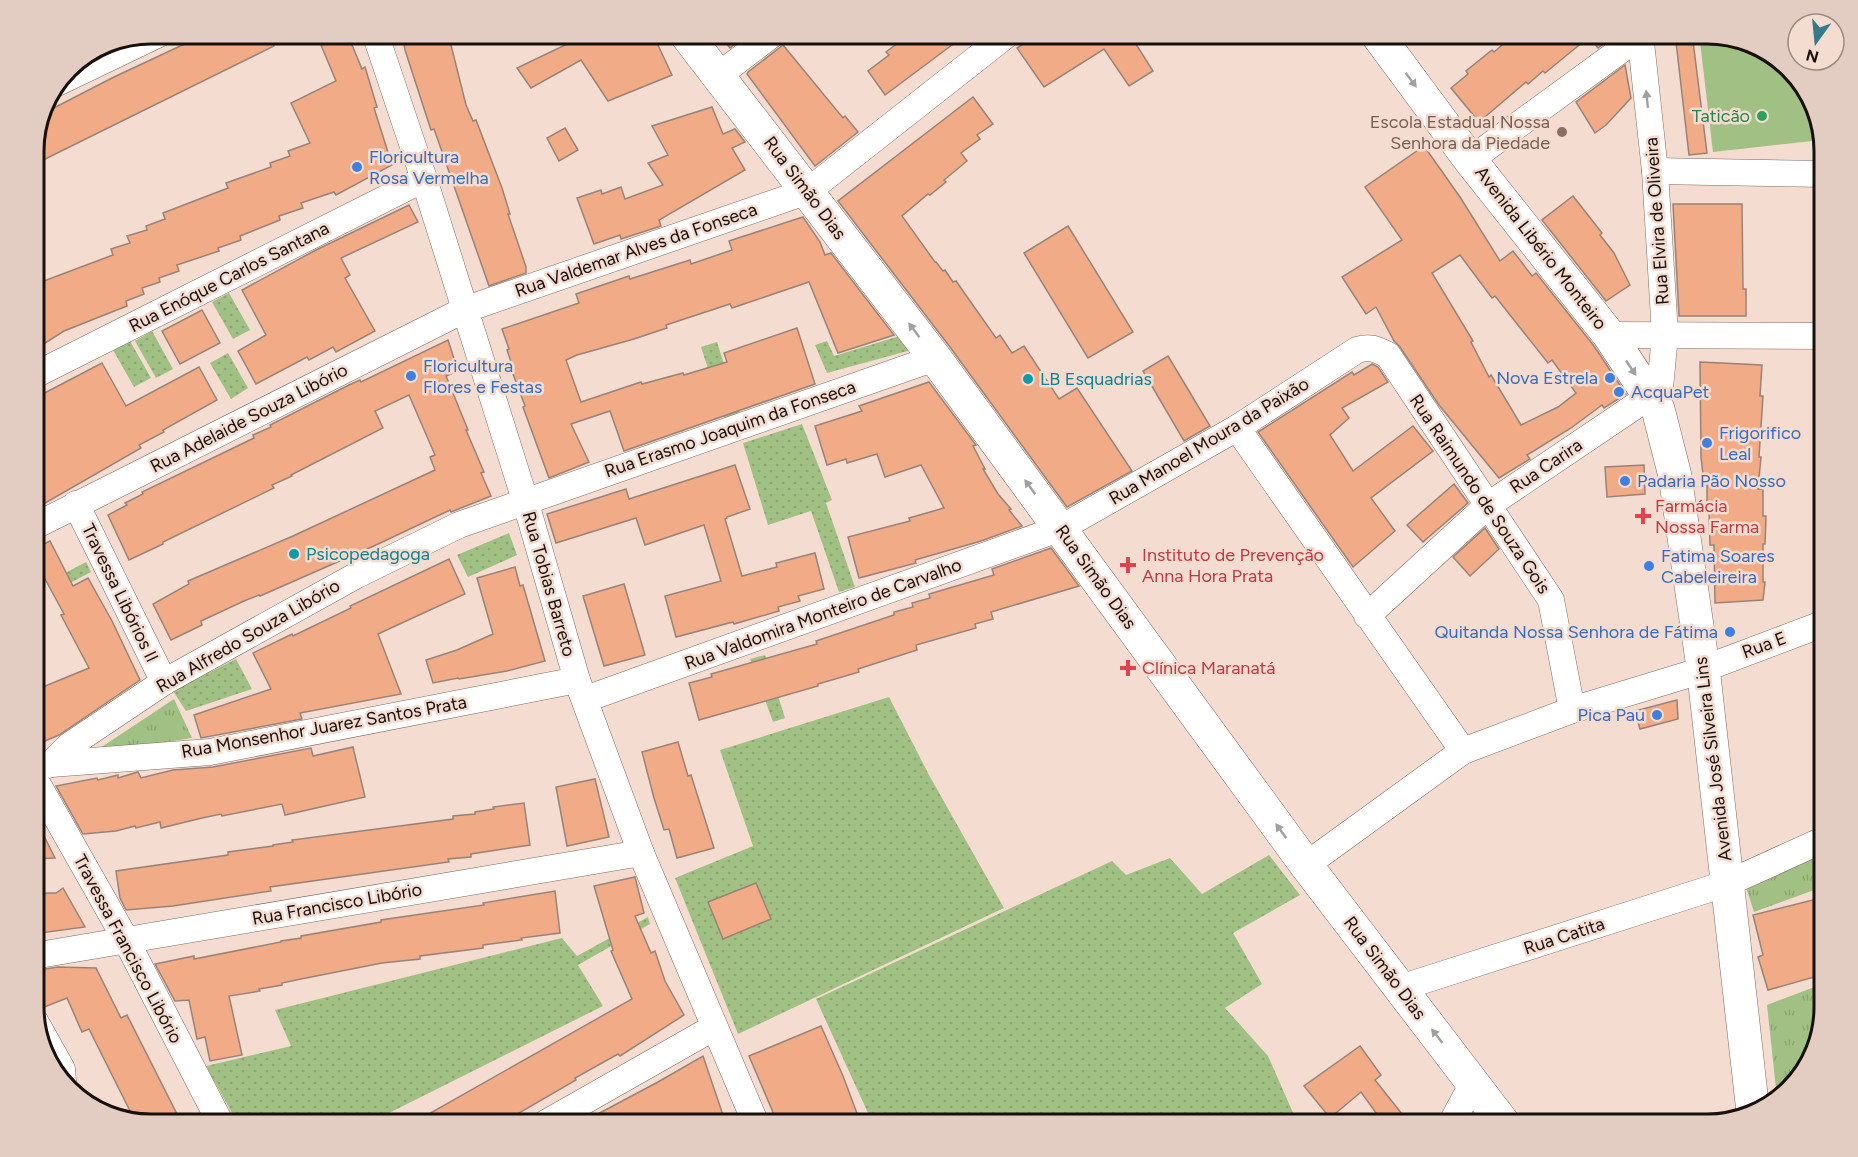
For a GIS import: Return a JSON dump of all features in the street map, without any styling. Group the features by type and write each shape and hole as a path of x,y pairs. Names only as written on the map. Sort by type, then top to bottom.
{"street":[{"name":"Rua Tobias Barreto","path":"379,44 424,179 525,500 581,690 641,853 713,1028 752,1114"},
{"name":"Rua Simão Dias","path":"694,44 935,358 1306,865 1496,1114"},
{"path":"719,75 760,44"},
{"name":"Rua Valdemar Alves da Fonseca","path":"464,310 808,191 995,44"},
{"name":"Avenida Libério Monteiro","path":"1384,44 1470,159 1609,334 1654,402"},
{"path":"1470,159 1628,44"},
{"name":"Rua Elvira de Oliveira","path":"1641,44 1655,171 1665,335 1654,402"},
{"path":"77,74 136,45"},
{"path":"1655,171 1814,174"},
{"name":"Rua Enóque Carlos Santana","path":"44,370 424,179"},
{"name":"Rua Adelaide Souza Libório","path":"44,521 464,310"},
{"path":"1609,334 1814,336"},
{"name":"Rua Manoel Moura da Paixão","path":"1061,528 1238,428 1357,350 1367,347 1375,348 1388,355"},
{"name":"Rua Raimundo de Souza Gois","path":"1388,355 1551,600 1572,710"},
{"name":"Rua Erasmo Joaquim da Fonseca","path":"525,500 935,358"},
{"name":"Rua Carira","path":"1367,616 1487,506 1654,402"},
{"name":"Avenida José Silveira Lins","path":"1654,402 1675,476 1702,667 1752,1103"},
{"path":"1238,428 1463,752"},
{"name":"Rua Alfredo Souza Libório","path":"44,766 70,745 164,682 357,574 459,525 525,500"},
{"name":"Travessa Libórios II","path":"76,504 164,682"},
{"name":"Rua Valdomira Monteiro de Carvalho","path":"581,690 1061,528"},
{"name":"Rua E","path":"1306,865 1463,752 1572,710 1690,674 1702,667 1814,627"},
{"name":"Rua Monsenhor Juarez Santos Prata","path":"44,769 210,752 581,690"},
{"name":"Travessa Francisco Libório","path":"44,780 216,1114"},
{"name":"Rua Catita","path":"1400,988 1728,883 1814,844"},
{"name":"Rua Francisco Libório","path":"44,954 641,853"},
{"path":"562,1114 713,1028"},
{"path":"1456,1114 1473,1083"}],"green space":[{"name":"Taticão","path":"1700,44 1735,47 1773,66 1792,85 1803,103 1809,116 1814,141 1713,152"},
{"path":"229,293 250,330 233,339 212,302"},
{"path":"152,331 173,369 156,378 135,341"},
{"path":"903,335 915,349 827,373 815,345 827,341 834,356"},
{"path":"130,341 151,378 134,387 113,350"},
{"path":"717,342 741,417 725,421 701,347"},
{"path":"228,353 248,388 231,399 210,363"},
{"path":"802,424 832,500 826,503 855,587 839,592 811,511 768,525 743,443"},
{"path":"509,533 517,555 468,577 457,555"},
{"path":"86,562 91,572 53,592 48,582"},
{"path":"765,655 785,718 773,722 750,659"},
{"path":"236,659 252,689 186,711 173,691"},
{"path":"889,697 929,775 1004,908 738,1034 675,878 753,846 720,750"},
{"path":"174,699 192,738 91,754"},
{"path":"1269,855 1300,895 1233,933 1262,984 1225,1008 1268,1056 1294,1114 868,1114 816,999 1112,861 1126,875 1170,858 1202,894"},
{"path":"1814,859 1814,890 1754,912 1745,884"},
{"path":"648,917 650,924 578,965 603,1006 387,1114 232,1114 206,1066 291,1046 275,1010 562,938 577,956"},
{"path":"1814,987 1814,1020 1811,1034 1800,1060 1776,1088 1767,1005"}],"building":[{"path":"184,44 273,44 274,46 44,160 44,137 53,108"},
{"path":"321,44 352,44 362,69 365,67 377,107 374,108 392,165 336,195 334,192 301,203 303,208 279,216 280,220 240,236 241,240 218,248 219,251 177,265 179,271 159,278 160,282 142,288 144,294 126,301 127,306 64,331 44,344 44,281 113,255 111,249 130,243 127,236 147,230 146,226 165,219 163,213 228,188 226,183 271,167 270,163 290,156 288,151 310,143 291,103 336,81"},
{"path":"404,44 451,44 466,105 473,121 476,120 502,188 526,273 489,286 434,129 431,130"},
{"path":"567,44 657,44 672,75 608,101 581,60 531,88 517,68"},
{"path":"897,44 953,44 885,95 868,71 889,55 886,52"},
{"path":"1023,44 1136,44 1153,71 1129,86 1104,49 1044,87 1017,48"},
{"path":"1503,44 1580,44 1545,73 1543,71 1528,84 1526,82 1479,122 1451,88 1468,74 1466,71 1492,50 1494,52"},
{"path":"1676,44 1693,44 1707,153 1689,155"},
{"path":"783,45 843,118 845,116 858,132 815,166 747,74"},
{"path":"1625,65 1631,98 1606,125 1595,133 1576,102"},
{"path":"973,97 993,124 977,135 980,139 961,153 967,161 944,180 946,182 902,216 935,262 943,271 945,270 953,282 956,281 996,338 1000,335 1012,353 1024,346 1059,399 1077,388 1132,471 1067,507 950,347 838,201"},
{"path":"712,107 723,134 735,129 745,142 732,148 745,170 659,220 661,226 621,239 620,235 594,244 577,198 601,190 602,194 621,187 625,199 663,185 648,163 668,155 652,126"},
{"path":"565,128 578,150 559,161 547,138"},
{"path":"1424,146 1460,197 1500,261 1513,251 1532,276 1536,273 1594,346 1626,394 1604,408 1602,405 1571,428 1527,455 1530,459 1499,478 1439,405 1394,341 1376,307 1366,314 1342,277 1402,240 1365,187","holes":["1460,255 1492,298 1495,296 1548,363 1552,360 1576,393 1558,407 1521,425 1491,375 1489,377 1471,342 1473,341 1432,273"]},
{"path":"1573,196 1602,233 1600,235 1614,253 1630,285 1606,301 1542,220"},
{"path":"1673,204 1742,204 1743,289 1746,289 1746,316 1679,316"},
{"path":"409,205 418,222 341,258 350,275 345,278 375,331 336,352 333,347 309,360 307,357 256,384 238,351 266,335 242,290 316,250"},
{"path":"803,217 820,242 825,255 831,253 894,335 838,353 809,282 732,308 730,304 666,325 667,328 634,339 577,355 566,360 581,402 641,382 642,384 683,373 684,375 727,362 724,353 797,328 815,384 624,451 610,411 571,424 589,462 549,478 510,366 512,365 507,350 509,349 502,329 579,303 576,294 629,276 630,279 690,260 691,264 732,250 729,241"},
{"path":"1068,226 1133,332 1088,358 1024,253"},
{"path":"202,310 220,343 180,364 162,331"},
{"path":"448,340 458,371 446,376 484,472 481,473 491,496 451,512 450,510 376,545 244,601 201,621 202,625 171,640 153,604 189,584 188,581 293,536 435,470 430,457 435,455 409,395 375,411 383,428 272,485 274,488 129,560 108,515 127,505 125,503 143,494 142,492 254,438 253,435 271,427 270,425 349,385 360,380 361,382"},
{"path":"1168,356 1210,426 1184,441 1143,371"},
{"path":"1700,362 1762,365 1760,396 1763,396 1758,489 1763,489 1763,516 1766,516 1765,544 1763,544 1763,582 1765,582 1763,600 1715,603 1714,545 1710,545 1707,483 1704,483 1701,457"},
{"path":"102,363 126,406 199,367 217,400 139,445 141,448 44,504 44,393"},
{"path":"1372,364 1378,367 1388,382 1342,408 1349,418 1330,435 1353,471 1413,426 1433,451 1371,498 1395,531 1353,567 1258,432 1352,372 1354,375"},
{"path":"929,382 976,445 973,446 985,469 983,469 1022,526 981,541 915,560 916,563 859,578 848,537 910,521 909,518 944,508 921,465 885,477 877,454 847,463 846,459 827,465 815,426 862,411 859,406"},
{"path":"735,465 750,509 725,519 742,576 777,567 776,563 815,553 824,589 798,596 800,601 778,607 779,611 676,637 665,596 721,581 704,525 645,545 636,518 556,543 547,514 626,489 629,499"},
{"name":"Padaria Pão Nosso","path":"1644,465 1645,494 1607,497 1605,467"},
{"path":"1454,484 1468,503 1423,542 1407,525"},
{"path":"1485,528 1499,549 1470,576 1453,557"},
{"path":"50,541 73,586 88,578 112,621 140,680 59,735 44,741 44,686 89,668 61,615 64,614 44,580 44,544"},
{"path":"1051,548 1079,586 991,612 993,619 975,624 976,628 916,645 917,650 858,669 859,672 699,720 689,683 712,677 711,674 817,644 816,641 913,607 912,603 930,598 929,594 994,575 992,569"},
{"path":"449,559 465,594 378,634 401,694 300,713 302,719 201,738 194,715 271,689 253,653 292,634 293,636"},
{"path":"515,567 520,586 523,585 545,661 507,671 433,683 426,660 457,650 493,634 477,578"},
{"path":"624,584 645,655 604,666 583,596"},
{"name":"Pica Pau","path":"1677,700 1678,719 1640,729 1635,711"},
{"path":"678,742 714,848 677,858 669,829 664,830 642,752"},
{"path":"353,747 365,797 285,815 282,804 222,816 221,814 161,828 160,822 136,828 135,826 116,831 83,834 56,786 118,775 118,778 138,772 141,778 173,770 213,767 311,748 313,756"},
{"path":"595,779 609,837 567,846 556,787"},
{"path":"524,803 530,845 471,854 471,857 448,859 449,862 270,887 271,891 173,906 126,910 120,898 116,871 228,855 228,852 273,846 293,842 292,840 453,819 453,816 475,814 475,812 494,809 493,807"},
{"path":"44,836 55,858 44,858"},
{"path":"635,877 644,913 635,916 651,953 655,951 665,981 684,1015 620,1056 618,1054 575,1078 576,1080 517,1114 429,1114 632,999 611,951 613,950 594,886"},
{"path":"756,883 771,919 723,939 708,902"},
{"path":"63,888 85,927 44,933 44,893 56,893"},
{"path":"555,891 560,933 483,945 483,948 420,956 420,959 382,963 229,996 242,1055 210,1061 205,1037 197,1039 189,1000 175,1001 155,964 194,956 194,959 381,922 381,920 484,905 483,903"},
{"path":"1814,900 1814,977 1768,990 1758,957 1763,955 1753,915"},
{"path":"58,967 96,968 121,1018 127,1015 177,1114 130,1112 89,1029 82,1032 67,998 44,1007 44,969"},
{"path":"821,1026 857,1114 774,1114 749,1056"},
{"path":"1360,1046 1381,1075 1375,1080 1402,1114 1377,1114 1361,1092 1335,1114 1327,1114 1304,1086"},
{"path":"703,1056 723,1114 598,1114"}],"place":[{"name":"Taticão","path":"1762,116"},
{"name":"Escola Estadual Nossa Senhora da Piedade","path":"1562,132"},
{"name":"Floricultura Rosa Vermelha","path":"357,167"},
{"name":"Floricultura Flores e Festas","path":"411,376"},
{"name":"Nova Estrela","path":"1610,378"},
{"name":"LB Esquadrias","path":"1028,379"},
{"name":"AcquaPet","path":"1619,392"},
{"name":"Frigorifico Leal","path":"1707,443"},
{"name":"Padaria Pão Nosso","path":"1625,481"},
{"name":"Farmácia Nossa Farma","path":"1643,516"},
{"name":"Psicopedagoga","path":"294,554"},
{"name":"Instituto de Prevenção Anna Hora Prata","path":"1128,565"},
{"name":"Fatima Soares Cabeleireira","path":"1649,566"},
{"name":"Quitanda Nossa Senhora de Fátima","path":"1730,632"},
{"name":"Clínica Maranatá","path":"1128,668"},
{"name":"Pica Pau","path":"1657,715"}]}
